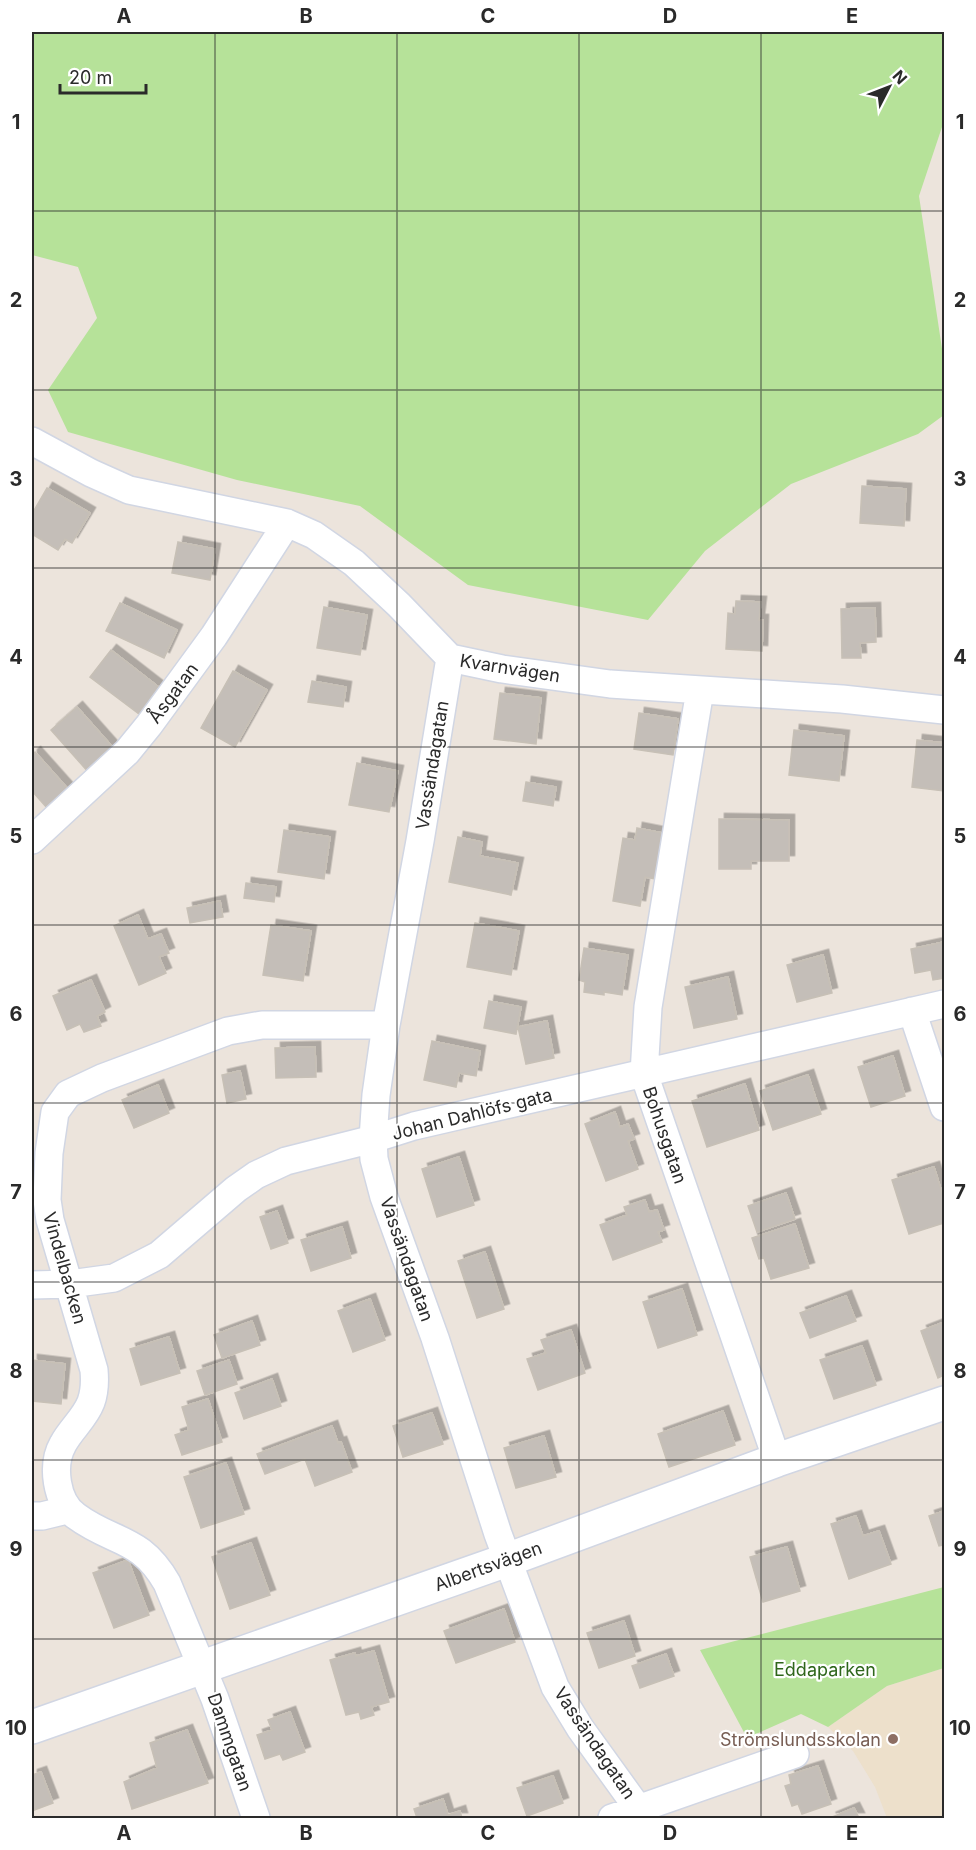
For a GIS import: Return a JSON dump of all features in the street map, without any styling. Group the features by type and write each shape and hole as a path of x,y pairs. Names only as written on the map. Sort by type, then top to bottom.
{"street":[{"name":"Kvarnvägen","path":"32,441 91,473 129,490 287,523 314,535 354,563 450,658 502,669 610,684 842,699 945,710"},
{"name":"Åsgatan","path":"32,840 127,752 149,725 214,636 287,523"},
{"name":"Vassändagatan","path":"450,658 420,841 386,1024 376,1095 374,1159 384,1197 435,1338 507,1560 555,1687 580,1728 642,1814"},
{"name":"Bohusgatan","path":"700,690 648,1007 644,1074 777,1460"},
{"name":"Johan Dahlöfs gata","path":"32,1285 70,1284 114,1278 159,1255 236,1189 256,1175 286,1161 414,1126 945,1004"},
{"path":"912,1011 945,1107"},
{"name":"Vindelbacken","path":"67,1510 57,1478 60,1453 62,1445 85,1414 95,1386 94,1370 50,1220 47,1200 49,1153 55,1112 68,1094 102,1078 228,1031 262,1024 386,1024"},
{"name":"Albertsvägen","path":"32,1727 507,1560 777,1460 945,1403"},
{"path":"32,1516 67,1510 88,1525 139,1548 149,1557 167,1583 201,1667"},
{"name":"Dammgatan","path":"201,1667 215,1699 256,1818"},
{"path":"612,1818 642,1814 795,1755"}],"shaded area":[{"name":"Strömslundsskolan","path":"944,1668 944,1818 887,1818 875,1787 853,1751 828,1727 887,1686"}],"green space":[{"path":"32,32 944,32 944,121 919,196 944,362 944,415 918,434 791,484 705,551 648,620 468,585 360,506 237,480 68,432 48,390 97,318 78,267 32,255"},
{"name":"Eddaparken","path":"944,1587 944,1668 887,1686 828,1727 801,1714 747,1738 700,1650"}],"building":[{"path":"862,486 906,489 904,526 860,523"},
{"path":"47,488 90,513 72,543 65,539 58,550 32,534 32,514"},
{"path":"178,542 215,549 210,580 172,573"},
{"path":"736,601 761,602 759,620 763,620 762,651 726,649 728,613 735,614"},
{"path":"120,603 177,630 164,658 106,631"},
{"path":"324,607 367,615 360,655 317,648"},
{"path":"875,608 876,642 860,643 861,658 842,658 841,609"},
{"path":"111,650 160,688 139,714 90,677"},
{"path":"233,671 267,690 235,747 201,728"},
{"path":"312,681 346,687 343,707 308,702"},
{"path":"500,693 541,698 536,744 494,739"},
{"path":"77,707 116,751 90,774 51,730"},
{"path":"639,713 678,719 673,755 634,749"},
{"path":"794,730 844,736 839,781 789,775"},
{"path":"917,740 944,743 944,791 912,787"},
{"path":"35,752 68,789 47,808 32,791 32,755"},
{"path":"357,763 398,771 389,812 349,805"},
{"path":"526,782 556,787 553,806 523,801"},
{"path":"719,819 789,820 789,861 751,861 751,869 719,869"},
{"path":"637,828 663,833 656,879 645,877 640,906 613,901 623,838 635,840"},
{"path":"284,830 330,837 324,879 278,872"},
{"path":"458,837 482,842 480,856 518,863 511,895 449,882"},
{"path":"246,883 276,887 274,902 244,898"},
{"path":"220,901 223,917 190,923 187,908"},
{"path":"138,915 148,939 161,934 169,953 159,957 166,973 139,985 114,926"},
{"path":"475,923 519,931 511,975 467,967"},
{"path":"271,925 311,931 303,981 263,975"},
{"path":"944,942 944,978 933,980 931,970 915,973 911,949"},
{"path":"584,948 628,955 622,995 584,992 585,982 579,980"},
{"path":"823,955 832,993 797,1002 787,965"},
{"path":"728,977 737,1019 694,1028 685,987"},
{"path":"91,980 105,1012 97,1016 101,1026 84,1032 80,1024 67,1030 53,996"},
{"path":"489,1001 521,1007 516,1034 484,1028"},
{"path":"547,1021 554,1058 526,1064 518,1027"},
{"path":"432,1041 480,1051 476,1076 459,1073 456,1087 424,1080"},
{"path":"315,1047 316,1077 276,1078 275,1048"},
{"path":"893,1056 905,1096 871,1107 858,1067"},
{"path":"240,1071 246,1099 227,1103 222,1075"},
{"path":"808,1075 821,1114 773,1130 760,1091"},
{"path":"745,1084 759,1130 707,1147 692,1101"},
{"path":"158,1085 169,1113 134,1128 122,1100"},
{"path":"615,1112 620,1127 628,1124 634,1139 628,1141 638,1169 606,1181 585,1124"},
{"path":"459,1157 474,1205 437,1217 422,1169"},
{"path":"934,1167 944,1199 944,1223 909,1234 892,1180"},
{"path":"786,1193 795,1219 757,1232 748,1206"},
{"path":"645,1200 649,1212 657,1210 664,1230 658,1232 662,1242 613,1260 600,1225 627,1215 624,1207"},
{"path":"277,1211 288,1243 271,1249 260,1217"},
{"path":"795,1224 809,1268 771,1279 764,1258 759,1259 752,1238"},
{"path":"342,1227 351,1258 311,1271 301,1240"},
{"path":"485,1252 504,1309 477,1318 458,1261"},
{"path":"682,1289 697,1335 658,1348 643,1302"},
{"path":"846,1296 856,1321 810,1338 800,1313"},
{"path":"370,1299 385,1340 353,1352 338,1311"},
{"path":"252,1321 260,1345 222,1358 214,1335"},
{"path":"944,1322 944,1375 938,1378 921,1331"},
{"path":"571,1330 585,1373 538,1390 527,1359 546,1353 541,1340"},
{"path":"169,1337 180,1373 141,1385 130,1349"},
{"path":"862,1346 876,1385 834,1399 820,1360"},
{"path":"32,1360 65,1364 61,1404 32,1401"},
{"path":"229,1360 237,1384 205,1395 197,1371"},
{"path":"272,1379 281,1406 244,1419 235,1393"},
{"path":"208,1399 222,1442 182,1455 175,1435 189,1430 182,1407"},
{"path":"723,1411 735,1445 669,1467 658,1434"},
{"path":"432,1413 443,1444 403,1457 393,1426"},
{"path":"332,1426 338,1443 341,1442 352,1472 315,1486 305,1459 265,1474 257,1454"},
{"path":"544,1436 556,1477 516,1488 504,1448"},
{"path":"226,1463 244,1514 201,1528 184,1477"},
{"path":"944,1511 944,1545 939,1546 929,1516"},
{"path":"856,1516 863,1536 879,1531 891,1564 849,1579 831,1524"},
{"path":"251,1543 270,1595 230,1609 212,1557"},
{"path":"787,1547 800,1591 763,1602 750,1557"},
{"path":"128,1560 149,1615 114,1628 93,1573"},
{"path":"504,1609 515,1642 456,1663 444,1631"},
{"path":"624,1621 635,1656 599,1668 587,1633"},
{"path":"374,1651 389,1702 371,1707 374,1715 361,1719 359,1712 346,1715 330,1660 355,1653 356,1656"},
{"path":"666,1654 674,1676 640,1688 632,1666"},
{"path":"290,1712 305,1752 283,1760 280,1754 265,1759 257,1735 272,1730 268,1720"},
{"path":"187,1730 208,1783 132,1809 124,1782 157,1768 150,1743"},
{"path":"818,1766 831,1804 802,1814 798,1804 792,1806 785,1786 791,1784 789,1775"},
{"path":"41,1772 53,1803 32,1811 32,1775"},
{"path":"553,1776 563,1803 527,1816 517,1788"},
{"path":"443,1799 448,1815 460,1811 462,1818 417,1818 414,1809"},
{"path":"854,1808 859,1818 830,1818"}],"place":[{"name":"Strömslundsskolan","path":"893,1739"}]}
